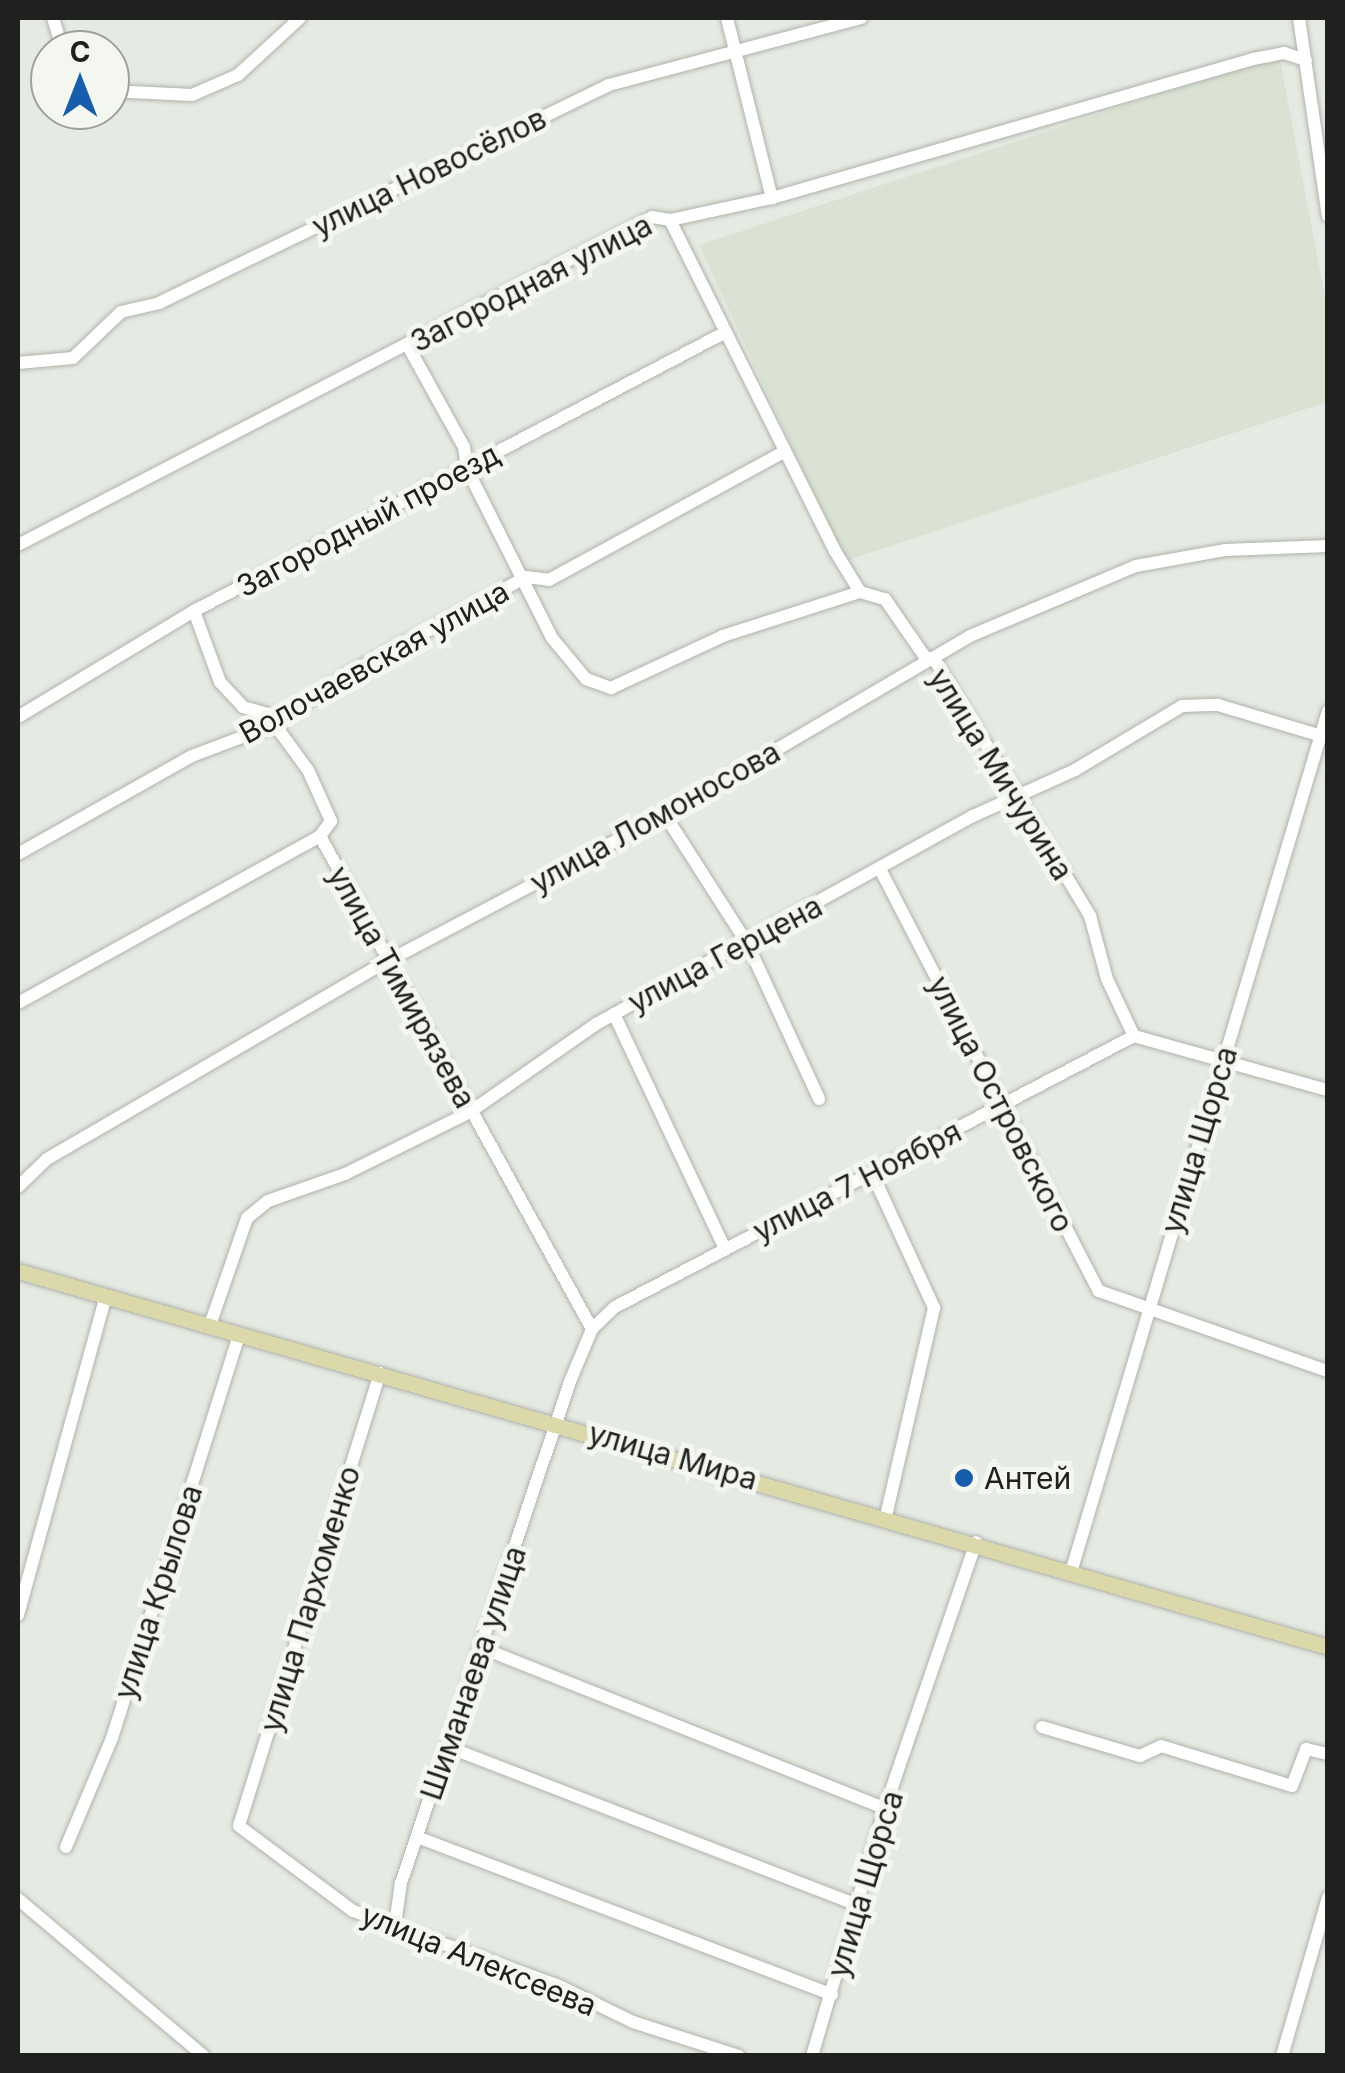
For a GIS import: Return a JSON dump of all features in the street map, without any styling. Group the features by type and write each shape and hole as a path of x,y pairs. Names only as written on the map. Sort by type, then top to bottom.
{"main road":[{"name":"улица Мира","path":"18,1271 1072,1569 1328,1647"}],"street":[{"path":"130,92 192,95 238,75 300,18"},
{"path":"726,18 772,198"},
{"name":"улица Новосёлов","path":"18,363 73,358 121,312 159,303 609,85 713,54 734,56 861,18"},
{"path":"1299,18 1328,216"},
{"name":"Загородная улица","path":"18,544 652,217 670,220 772,198 1253,59 1284,53 1306,60"},
{"name":"улица Мичурина","path":"670,220 784,452 860,592 885,599 925,657 934,660 1014,798 1090,916 1134,1036"},
{"name":"Загородный проезд","path":"18,717 194,611 724,333"},
{"path":"408,346 464,447 467,469 569,662 586,679 611,688 723,636 860,592"},
{"name":"Волочаевская улица","path":"18,854 192,756 271,726 350,673 526,577 550,580 784,452"},
{"name":"улица Ломоносова","path":"18,1186 47,1159 386,962 665,815 1013,616 1136,566 1225,550 1328,546"},
{"name":"улица Тимирязева","path":"194,611 220,682 243,707 267,714 271,726 316,787 331,821 320,836 386,962 592,1329"},
{"name":"улица Герцена","path":"210,1326 248,1218 268,1201 345,1174 470,1112 614,1014 1182,706 1218,705 1324,737"},
{"name":"улица Щорса","path":"1072,1569 1146,1313 1324,737 1328,711"},
{"path":"665,815 747,943 819,1099"},
{"path":"18,1003 320,836"},
{"name":"улица Островского","path":"881,871 1099,1291 1146,1313 1328,1372"},
{"path":"614,1014 724,1249"},
{"path":"1134,1036 1328,1090"},
{"name":"улица 7 Ноября","path":"592,1329 616,1307 1134,1036"},
{"path":"872,1173 934,1308 886,1516"},
{"path":"18,1614 106,1296"},
{"path":"556,1423 592,1329"},
{"name":"улица Крылова","path":"66,1846 112,1738 240,1334"},
{"name":"улица Пархоменко","path":"239,1826 380,1374"},
{"name":"Шиманаева улица","path":"395,1924 417,1837 556,1423"},
{"name":"улица Щорса","path":"812,2056 860,1906 886,1808 976,1542"},
{"path":"482,1648 886,1808"},
{"path":"1042,1727 1140,1756 1161,1746 1292,1786 1306,1750 1328,1754"},
{"path":"448,1747 860,1906"},
{"name":"улица Алексеева","path":"239,1826 353,1911 560,1986 633,2022 739,2056"},
{"path":"417,1837 832,1995"},
{"path":"18,1898 204,2056"},
{"path":"1282,2056 1328,1898"}],"shaded area":[{"path":"1279,55 1327,308 1327,402 845,561 699,245"}],"place":[{"name":"Антей","path":"964,1478"}]}
